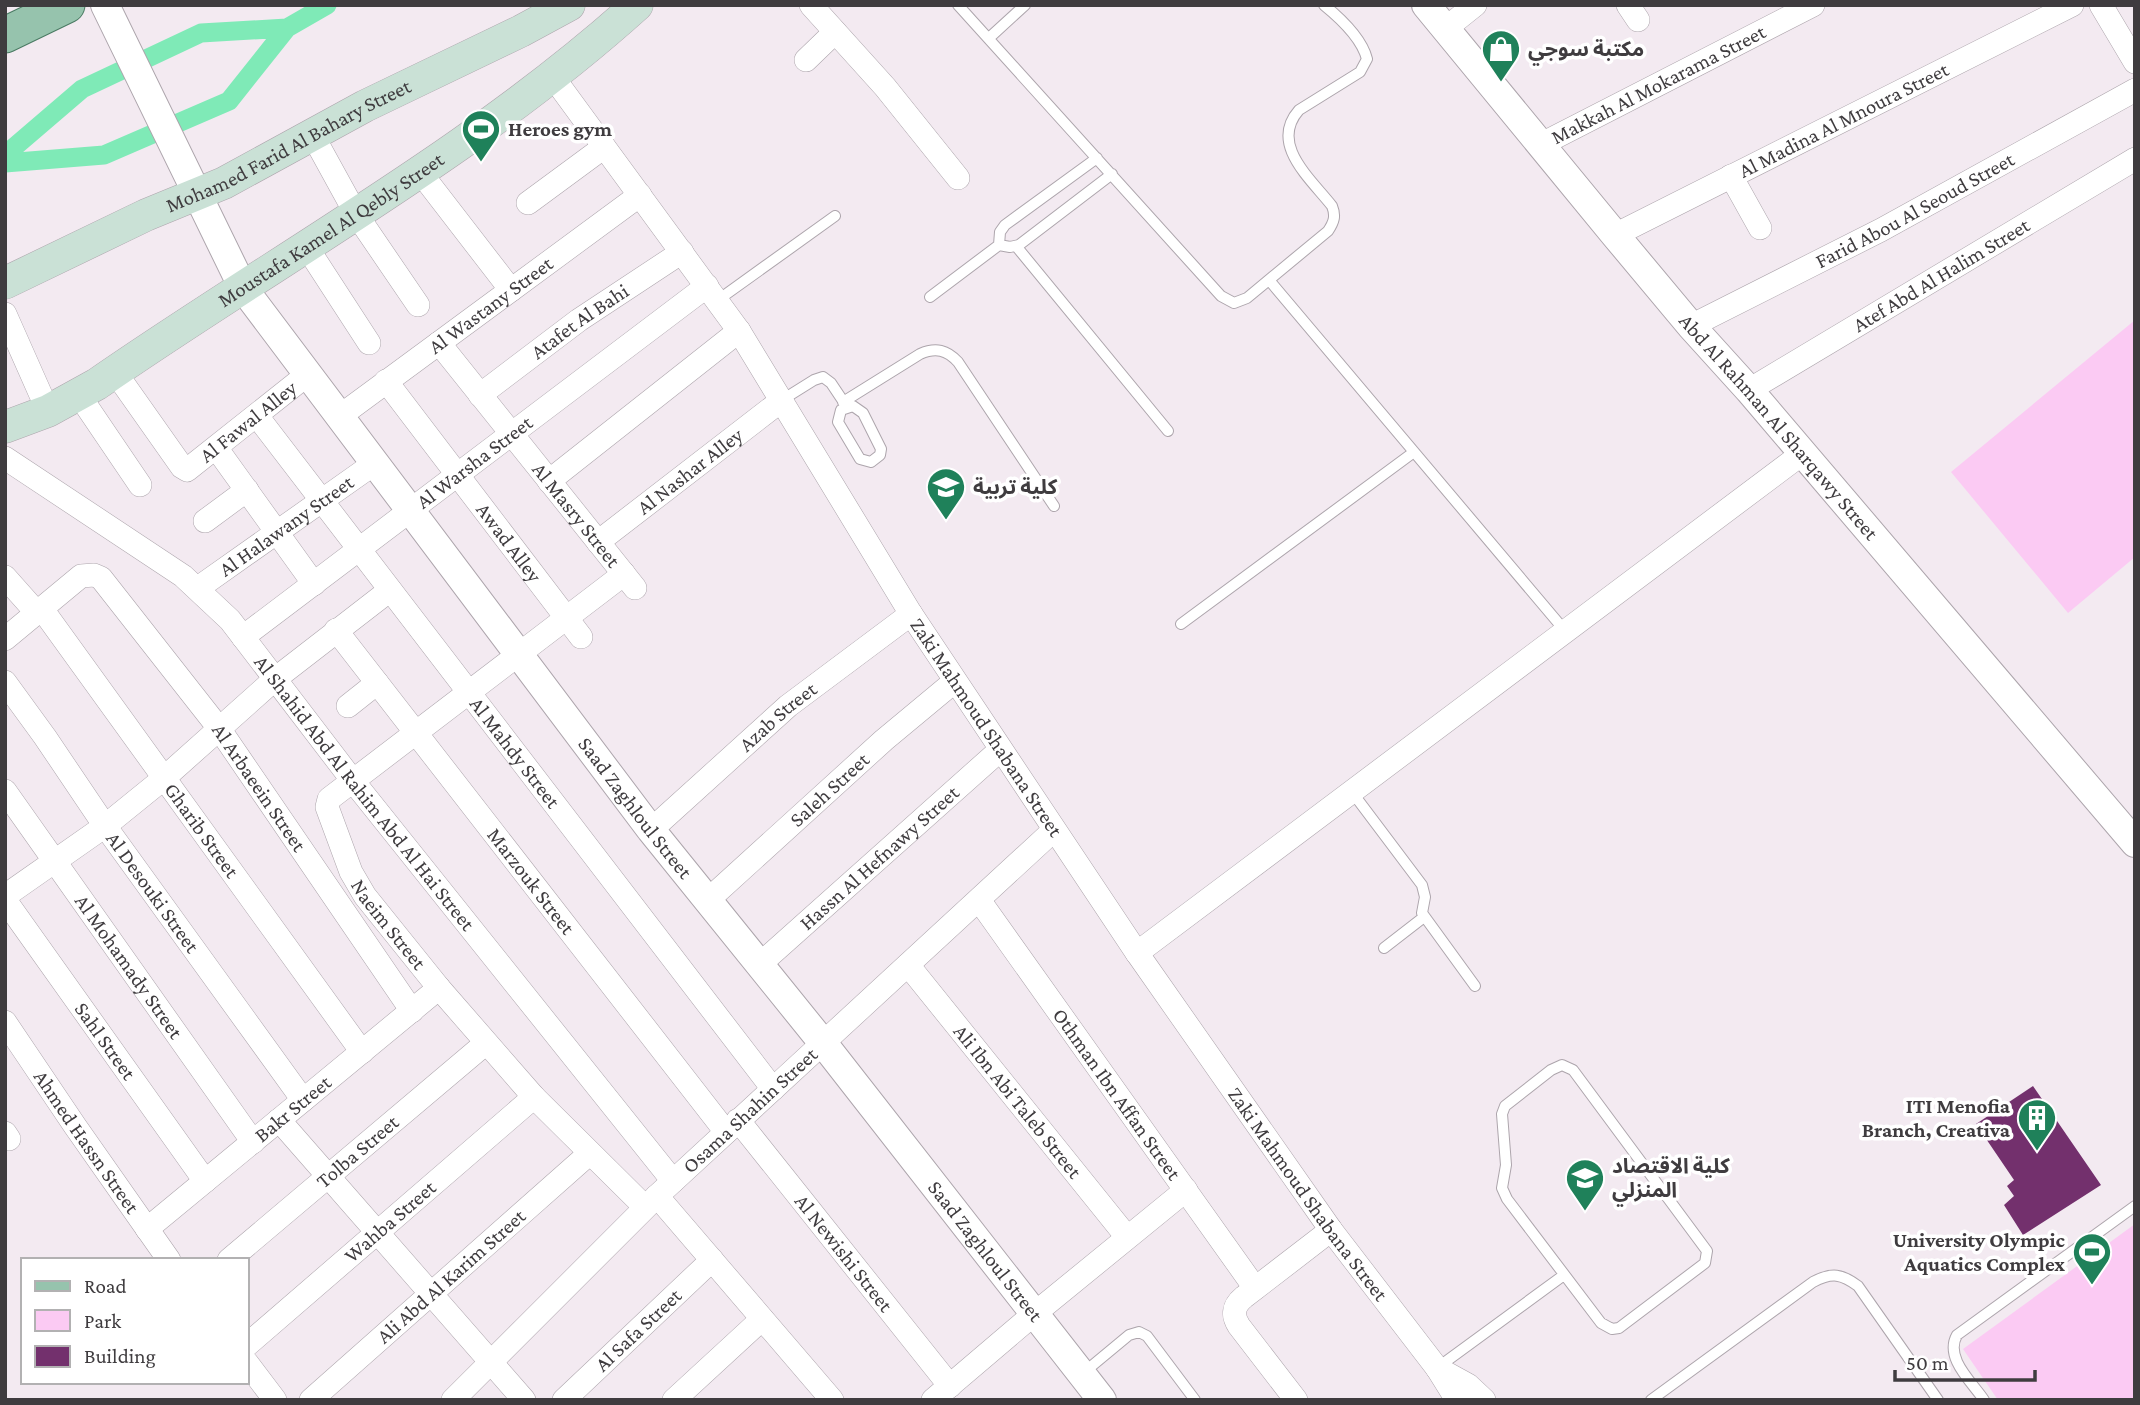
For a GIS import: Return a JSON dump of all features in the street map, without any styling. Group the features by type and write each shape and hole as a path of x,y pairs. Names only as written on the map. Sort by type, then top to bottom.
{"main road":[{"path":"5,34 67,5"},
{"name":"Mohamed Farid Al Bahary Street","path":"5,283 146,215 192,186 224,183 312,134 569,5"},
{"name":"Moustafa Kamel Al Qebly Street","path":"5,427 48,411 79,395 420,172 553,77 637,5"}],"street":[{"path":"811,5 885,87 958,178"},
{"name":"Abd Al Rahman Al Sharqawy Street","path":"1426,5 1691,326 1749,390 2135,843"},
{"path":"1445,29 1475,5"},
{"name":"Makkah Al Mokarama Street","path":"1540,145 1813,5"},
{"name":"Al Madina Al Mnoura Street","path":"1615,236 2072,5"},
{"path":"2101,5 2135,62"},
{"name":"Saad Zaghloul Street","path":"108,12 243,288 651,830 823,1043 1102,1400"},
{"path":"807,60 835,32"},
{"name":"Zaki Mahmoud Shabana Street","path":"553,77 739,331 911,614 1137,953 1331,1230 1437,1368 1457,1400"},
{"name":"Farid Abou Al Seoud Street","path":"1691,326 1881,230 2135,90"},
{"path":"312,134 356,214 418,305"},
{"path":"528,202 604,147"},
{"name":"Atef Abd Al Halim Street","path":"1749,390 2135,159"},
{"path":"420,172 511,290"},
{"path":"1731,176 1760,228"},
{"name":"Al Wastany Street","path":"340,416 640,195"},
{"path":"306,246 369,342"},
{"name":"Atafet Al Bahi","path":"480,395 579,320 682,252"},
{"name":"Al Warsha Street","path":"243,638 512,434 712,293"},
{"path":"5,314 48,411"},
{"path":"549,481 739,331"},
{"name":"Al Masry Street","path":"439,343 629,581"},
{"name":"Al Fawal Alley","path":"115,372 182,467 187,470 217,449 308,374"},
{"name":"Awad Alley","path":"386,381 581,637"},
{"path":"79,395 140,485"},
{"name":"Al Nashar Alley","path":"598,542 782,400"},
{"name":"Al Mahdy Street","path":"257,416 773,1089"},
{"path":"217,449 314,584"},
{"path":"1137,953 1803,453"},
{"name":"Al Shahid Abd Al Rahim Abd Al Hai Street","path":"5,458 167,565 198,588 230,620 658,1194 832,1400"},
{"name":"Al Halawany Street","path":"198,588 375,463"},
{"path":"205,521 247,490"},
{"name":"Al Arbaeein Street","path":"39,611 81,576 94,575 106,583 218,727 412,1011"},
{"name":"Gharib Street","path":"5,577 39,611 362,1052"},
{"name":"Naeim Street","path":"629,581 566,617 352,781 330,799 327,807 351,872 365,896 439,988 534,1097 590,1153 658,1194"},
{"path":"5,898 105,826 163,779 218,727 275,679 390,590"},
{"path":"6,637 39,611"},
{"name":"Azab Street","path":"651,830 794,701 911,614"},
{"name":"Marzouk Street","path":"336,630 732,1126"},
{"name":"Saleh Street","path":"708,901 884,740 955,681"},
{"name":"Al Desouki Street","path":"5,682 105,826 303,1100"},
{"path":"348,706 377,682"},
{"name":"Hassn Al Hefnawy Street","path":"759,965 1000,750"},
{"name":"Al Mohamady Street","path":"5,791 253,1142"},
{"name":"Osama Shahin Street","path":"453,1400 658,1194 1054,830"},
{"name":"Sahl Street","path":"5,898 205,1181"},
{"name":"Othman Ibn Affan Street","path":"979,900 1255,1288"},
{"name":"Ali Ibn Abi Taleb Street","path":"908,965 1127,1237"},
{"name":"Bakr Street","path":"147,1229 439,988"},
{"name":"Ahmed Hassn Street","path":"5,1022 168,1258"},
{"name":"Tolba Street","path":"231,1258 486,1042"},
{"name":"Wahba Street","path":"248,1344 534,1097"},
{"path":"279,1120 524,1400"},
{"name":"Al Newishi Street","path":"732,1126 941,1393"},
{"name":"Ali Abd Al Karim Street","path":"311,1400 590,1153"},
{"path":"941,1393 1185,1190"},
{"path":"1296,1400 1235,1319 1234,1310 1237,1302 1331,1230"},
{"name":"Al Safa Street","path":"564,1400 712,1261"},
{"path":"686,1396 762,1319"},
{"path":"248,1364 275,1400"},
{"name":"Zaki Mahmoud Shabana Street","path":"1437,1368 1468,1384 1484,1400"}],"lane":[{"path":"958,5 1227,301 1234,303 1241,302 1269,280 1334,223 1332,206 1293,156 1287,143 1288,129 1299,110 1360,72 1367,59 1365,52 1339,18 1324,5"},
{"path":"989,38 1025,5"},
{"path":"999,245 1000,232 1005,226 1097,158"},
{"path":"930,297 999,245 1016,246 1112,174"},
{"path":"712,293 835,216"},
{"path":"1016,246 1168,431"},
{"path":"1269,280 1566,632"},
{"path":"782,400 823,377 831,383 845,404 859,408 863,413 881,449 876,459 866,462 860,459 841,428 838,415 845,404 930,350 941,350 951,354 958,362 1054,506"},
{"path":"1181,624 1414,452"},
{"path":"1352,792 1422,885 1425,891 1422,908 1424,917 1475,986"},
{"path":"1384,948 1424,917"},
{"path":"1562,1065 1573,1070 1704,1246 1707,1257 1705,1263 1625,1324 1612,1329 1601,1323 1564,1275 1507,1199 1502,1182 1506,1165 1503,1114 1505,1106 1551,1070 1562,1065"},
{"path":"1984,1400 1953,1356 1957,1335 2135,1206"},
{"path":"1651,1400 1814,1282 1836,1274 1848,1278 1858,1286 1938,1400"},
{"path":"1437,1368 1564,1275"},
{"path":"1082,1374 1129,1335 1139,1332 1147,1336 1195,1400"}],"green space":[{"path":"2135,320 2135,557 2068,613 1951,472"},
{"name":"University Olympic Aquatics Complex","path":"2135,1224 2135,1400 1998,1400 1963,1349"}],"building":[{"name":"ITI Menofia Branch, Creativa","path":"2033,1086 2101,1185 2023,1235 2004,1205 2014,1196 2007,1186 2014,1180 1976,1124"}],"waterway":[{"path":"5,155 82,89 201,33 287,28 327,5"},
{"path":"5,163 104,155 229,101 287,28"}],"place":[{"name":"مكتبة سوجي","path":"1501,83"},
{"name":"Heroes gym","path":"481,163"},
{"name":"كلية تربية","path":"946,521"},
{"name":"ITI Menofia Branch, Creativa","path":"2037,1152"},
{"name":"كلية الاقتصاد المنزلي","path":"1585,1212"},
{"name":"University Olympic Aquatics Complex","path":"2092,1286"}]}
